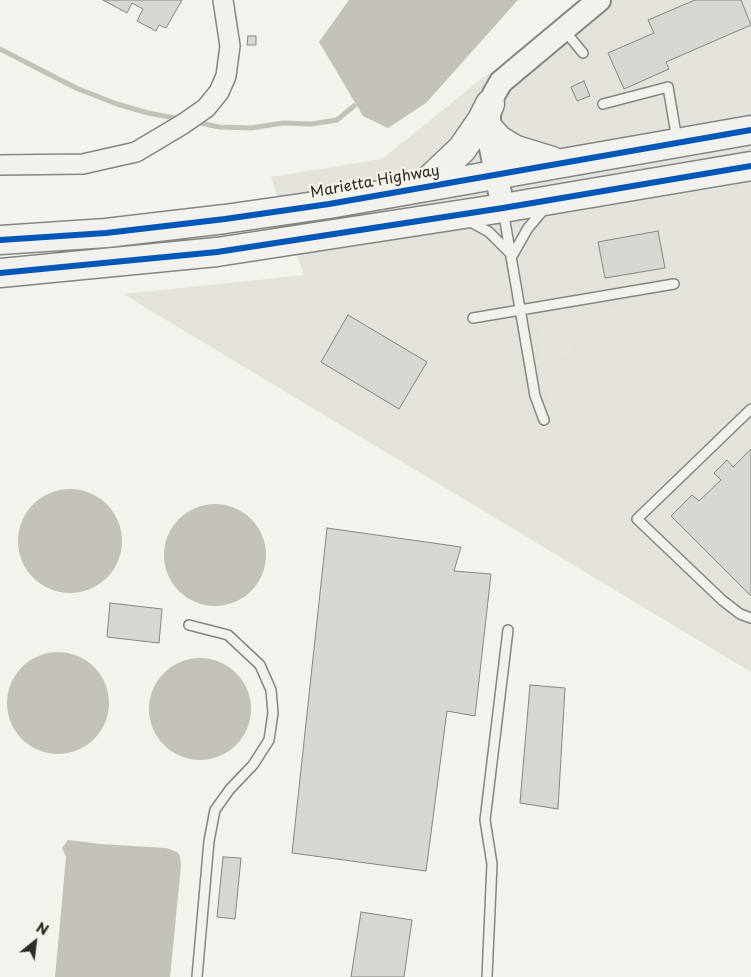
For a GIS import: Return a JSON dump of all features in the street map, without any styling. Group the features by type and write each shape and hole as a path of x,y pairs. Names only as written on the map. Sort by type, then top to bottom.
{"highway":[{"path":"422,187 462,149 482,120 490,117 499,140 516,150 559,163"},
{"name":"Marietta Highway","path":"0,240 106,233 329,204 751,130"},
{"path":"0,273 217,252 455,216 751,166"}],"street":[{"path":"0,165 83,164 136,152 206,108 219,92 226,76 230,46 223,0"},
{"path":"502,208 495,174 490,117 501,82 599,0"}],"lane":[{"path":"564,30 583,53"},
{"path":"603,104 668,87 677,143"},
{"path":"511,256 536,219 556,199"},
{"path":"502,208 535,396 544,420"},
{"path":"455,216 489,232 511,256"},
{"path":"473,318 674,284"},
{"path":"751,409 637,519 722,600 740,614 751,618"},
{"path":"190,626 228,634 260,665 271,690 273,713 269,740 253,765 230,789 215,810 209,842 198,977"},
{"path":"487,977 492,864 485,820 508,630"}],"shaded area":[{"path":"349,0 518,0 426,103 388,128 363,116 319,42"},
{"path":"597,0 751,0 751,672 123,294 304,275 271,177 382,159 480,80"},
{"path":"665,300 673,302 675,310 671,314 665,315 658,308 571,343 573,356 570,358 556,354 551,382 563,386 565,390 557,398 565,408 570,402 578,404 572,413 557,415 549,406 539,354 538,336 541,327 550,318 563,314"},
{"path":"70,489 90,493 99,497 107,504 114,512 118,521 122,541 118,561 114,570 107,578 99,585 90,589 70,593 50,589 41,585 33,578 26,570 22,561 18,541 22,521 26,512 33,504 41,497 50,493"},
{"path":"215,504 234,508 251,519 262,536 266,555 262,574 251,591 234,602 215,606 196,602 179,591 168,574 164,555 168,536 179,519 196,508"},
{"path":"58,652 77,656 94,667 105,684 109,703 105,722 94,739 77,750 58,754 39,750 22,739 11,722 7,703 11,684 22,667 39,656"},
{"path":"200,658 219,662 236,673 247,690 251,709 247,728 236,745 219,756 200,760 181,756 164,745 153,728 149,709 153,690 164,673 181,662"},
{"path":"68,840 166,848 177,852 180,856 181,866 170,977 55,977 66,857 62,848"}],"building":[{"path":"103,0 182,0 166,28 159,25 156,31 137,21 143,9 132,3 127,13"},
{"path":"695,0 741,0 751,25 666,62 669,69 624,89 608,53 654,33 648,20"},
{"path":"248,36 256,36 256,45 247,45"},
{"path":"584,81 590,96 577,101 571,87"},
{"path":"658,231 665,268 605,278 598,242"},
{"path":"348,315 427,362 399,409 321,362"},
{"path":"751,449 751,596 671,516 692,495 699,501 721,480 714,473 727,460 733,467"},
{"path":"327,528 461,547 454,571 491,574 475,716 447,711 426,871 292,853"},
{"path":"110,603 162,609 159,643 107,637"},
{"path":"530,685 565,688 558,809 520,803"},
{"path":"223,857 241,858 235,919 217,917"},
{"path":"361,912 412,920 404,977 351,977"}],"waterway":[{"path":"0,49 76,88 117,104 148,113 180,119"},
{"path":"196,122 219,127 251,128 283,123 311,124 337,120 354,106"}],"cycle path":[{"path":"0,240 106,233 329,204 751,130"},
{"path":"0,273 217,252 503,208 751,166"}]}
